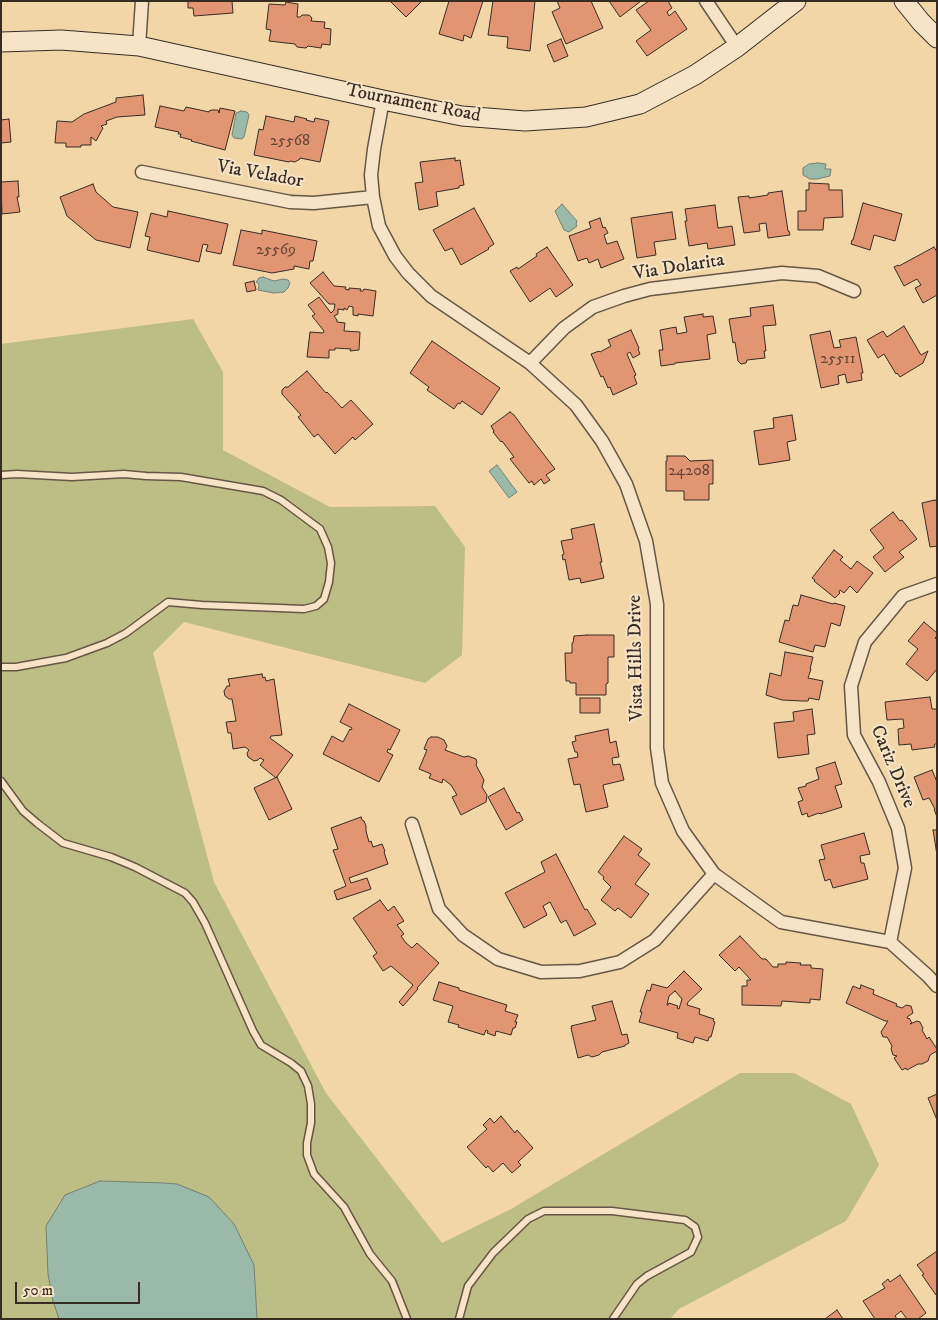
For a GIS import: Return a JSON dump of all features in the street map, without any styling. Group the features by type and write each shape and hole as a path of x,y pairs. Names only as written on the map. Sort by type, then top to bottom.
{"street":[{"path":"139,46 142,1"},
{"path":"706,1 737,47"},
{"name":"Tournament Road","path":"1,42 61,40 139,46 462,116 525,121 586,117 640,104 695,75 737,47 796,1"},
{"path":"904,1 937,38"},
{"name":"Vista Hills Drive","path":"383,100 371,175 379,226 395,256 408,273 431,296 530,363 576,405 602,441 626,484 646,541 657,604 657,748 662,783 683,831 714,874 781,922 890,942"},
{"name":"Via Velador","path":"142,172 290,202 314,203 373,197"},
{"name":"Via Dolarita","path":"530,363 564,328 593,307 650,289 782,273 818,276 854,291"},
{"name":"Cariz Drive","path":"890,942 905,868 898,828 879,782 854,735 852,686 865,642 896,604 903,596 937,584"},
{"path":"412,824 439,909 463,935 498,959 542,972 580,972 620,962 655,940 714,874"},
{"path":"890,942 937,986"}],"lane":[{"path":"1,475 72,477 124,474 181,477 263,491 281,500 320,530 328,547 331,563 329,582 324,599 316,606 304,609 168,602 126,633 107,643 66,658 16,667 1,667"},
{"path":"1,781 23,811 63,843 111,857 135,867 184,893 193,902 205,923 261,1045 301,1071 308,1086 311,1104 311,1123 307,1149 314,1174 344,1207 370,1254 392,1281 407,1319"},
{"path":"459,1319 468,1286 493,1253 528,1219 544,1211 612,1211 685,1220 695,1227 698,1237 691,1252 647,1276 637,1284 613,1319"}],"green space":[{"path":"193,319 223,372 223,450 330,507 435,506 465,547 462,655 425,683 184,622 153,653 214,882 326,1093 442,1243 511,1209 740,1073 794,1073 851,1104 879,1165 846,1221 679,1309 670,1319 1,1319 1,344"}],"shaded area":[{"path":"241,111 247,112 249,115 242,139 234,138 232,135 236,113"},
{"path":"809,164 826,164 825,169 831,169 830,176 810,179 803,175 803,168"},
{"path":"562,204 577,221 577,226 569,232 564,230 555,211"},
{"path":"263,277 274,281 288,280 290,283 284,292 274,293 258,290 259,285 256,282 259,278"},
{"path":"497,465 517,492 509,498 489,471"},
{"path":"100,1181 177,1184 209,1197 234,1224 254,1265 257,1319 59,1319 53,1301 48,1274 46,1226 65,1195"}],"building":[{"path":"188,1 232,1 233,13 194,16 193,8 188,8"},
{"path":"390,1 422,1 406,17"},
{"path":"449,1 483,1 471,38 464,35 463,41 439,34"},
{"path":"493,1 535,1 530,51 507,48 508,37 488,35"},
{"path":"557,1 591,1 603,28 566,44 552,12 560,8"},
{"path":"609,1 641,1 620,17"},
{"path":"649,1 668,1 672,8 667,12 669,16 675,11 687,29 647,56 636,41 651,30 636,10"},
{"path":"286,2 298,4 297,17 309,15 312,18 311,21 325,22 324,28 331,29 330,45 322,44 321,48 308,46 306,48 297,47 295,44 269,41 271,30 266,29 269,4 285,5"},
{"path":"561,39 568,56 554,62 547,45"},
{"path":"143,95 145,115 117,117 106,121 107,124 101,126 103,128 96,141 91,137 91,145 66,147 66,143 55,143 57,121 72,122 84,114 116,102 116,98"},
{"path":"160,106 184,111 186,107 209,112 218,110 219,113 220,108 235,111 225,150 180,137 181,134 178,134 179,132 155,127"},
{"path":"266,116 294,122 295,116 314,122 315,118 329,121 320,162 300,158 295,162 289,162 254,155 259,129 263,130"},
{"path":"9,119 11,142 1,143 1,120"},
{"path":"455,158 455,161 460,160 464,185 459,186 459,188 436,192 438,206 419,210 415,183 423,182 420,162"},
{"path":"18,181 19,197 17,197 20,212 2,214 1,182"},
{"path":"809,183 829,184 829,190 842,190 843,217 824,218 823,230 798,230 798,211 806,211 806,190 809,190"},
{"path":"93,184 96,192 113,207 138,212 130,248 96,240 67,216 60,197"},
{"path":"782,191 790,235 768,238 766,223 759,224 760,231 744,233 738,197 749,196 749,198"},
{"path":"863,203 902,214 895,241 874,235 870,250 851,244"},
{"path":"715,205 718,228 732,226 735,245 708,249 707,243 689,246 685,209"},
{"path":"474,208 494,244 489,249 461,265 452,248 445,251 433,230"},
{"path":"168,211 228,224 221,254 206,251 208,245 203,244 199,262 147,250 150,237 145,236 151,213 167,217"},
{"path":"672,212 676,239 654,242 656,255 637,258 631,218"},
{"path":"600,218 603,228 605,227 608,233 604,235 607,244 617,241 624,259 601,268 598,259 589,263 587,258 578,261 569,236 591,228 589,222"},
{"path":"241,230 262,234 262,230 317,241 313,261 310,261 309,269 294,266 294,269 272,273 233,265"},
{"path":"547,247 573,285 556,297 550,288 530,302 510,271 517,267 518,269"},
{"path":"934,247 937,252 937,295 923,303 915,288 921,285 917,279 904,286 894,267"},
{"path":"323,272 334,286 346,287 345,289 349,290 349,288 361,289 360,291 364,289 376,291 373,316 353,315 353,307 349,306 347,310 344,308 344,310 338,309 338,314 334,316 337,322 345,323 344,331 360,332 359,350 350,351 351,349 335,348 335,350 329,350 329,358 307,357 310,332 323,333 324,331 312,316 315,314 308,305 319,297 331,313 334,310 335,304 329,304 310,283"},
{"path":"254,281 256,290 247,292 245,283"},
{"path":"773,305 776,325 763,326 765,358 747,360 746,363 741,364 738,361 735,342 733,343 729,319 751,316 750,308"},
{"path":"703,314 703,317 713,316 716,333 707,335 710,359 661,366 659,350 663,350 660,330 676,327 677,334 687,332 684,317"},
{"path":"904,326 921,355 928,351 923,363 900,377 896,374 884,354 878,358 867,340 883,331 887,337"},
{"path":"631,330 640,354 633,358 630,352 627,354 636,375 634,376 637,384 613,395 603,376 601,377 591,354 611,346 608,340"},
{"path":"830,331 834,348 841,347 839,340 856,337 863,373 861,373 862,380 847,383 845,374 838,376 839,384 821,388 810,335"},
{"path":"432,341 500,388 482,415 462,401 454,409 427,390 429,387 410,373"},
{"path":"307,371 342,408 351,400 373,424 355,440 353,437 335,454 318,434 314,437 298,417 301,415 282,394 282,390 285,387 288,387"},
{"path":"510,412 555,469 546,475 550,480 544,484 541,479 534,485 532,481 529,483 510,459 514,457 493,432 491,426"},
{"path":"792,415 796,440 787,442 790,460 759,465 754,431 774,428 773,418"},
{"path":"667,456 685,456 690,461 713,460 713,484 709,484 709,500 684,500 684,491 666,491"},
{"path":"935,500 937,502 937,546 930,547 922,503"},
{"path":"893,512 917,539 899,552 904,557 885,572 873,557 884,548 870,530"},
{"path":"594,524 604,578 581,583 580,578 569,580 565,559 563,560 562,555 564,554 561,541 573,539 571,529"},
{"path":"834,550 843,557 840,560 851,569 857,561 873,573 857,593 850,586 844,593 840,590 840,593 835,598 812,578"},
{"path":"801,595 845,606 840,626 831,623 825,647 815,645 813,652 779,642 785,620 789,621 793,605 798,606"},
{"path":"924,622 937,633 935,638 937,639 937,669 927,681 906,664 918,649 908,641"},
{"path":"614,635 614,657 608,657 606,695 576,695 576,683 566,681 565,653 572,653 574,636"},
{"path":"785,652 813,657 808,678 823,681 819,700 809,698 808,701 782,700 766,695 770,673 781,676"},
{"path":"262,674 266,681 274,679 282,735 271,736 270,738 293,755 276,778 260,765 264,760 260,758 254,761 248,757 247,753 249,750 245,747 233,749 231,733 228,733 226,722 236,721 232,699 225,696 224,691 227,686 230,686 228,679"},
{"path":"930,697 932,709 937,709 937,743 934,745 935,747 912,750 911,744 899,745 898,729 904,728 903,719 887,720 885,702"},
{"path":"580,698 600,698 600,713 580,713"},
{"path":"349,704 400,730 390,750 388,749 387,752 393,755 379,782 323,754 332,736 343,742 351,730 352,728 340,722"},
{"path":"812,709 815,734 807,735 809,754 778,758 774,723 794,721 793,712"},
{"path":"608,729 610,743 616,741 619,757 612,758 613,765 620,764 624,780 603,785 608,807 586,812 580,784 574,785 568,759 578,757 572,742 576,741 575,736"},
{"path":"438,737 444,740 447,746 445,750 476,759 476,765 484,780 482,787 487,795 486,802 461,815 452,797 457,795 451,785 443,779 442,783 429,778 431,774 419,769 427,750 424,749 428,739"},
{"path":"835,762 842,784 835,786 842,807 808,817 807,813 802,815 798,802 803,800 798,788 819,779 816,768"},
{"path":"932,770 937,782 937,817 929,798 923,800 914,777"},
{"path":"277,777 292,809 269,820 254,788"},
{"path":"504,788 517,813 519,812 523,820 506,830 488,797"},
{"path":"361,817 366,826 369,842 371,841 373,847 382,844 388,864 349,878 351,883 367,878 371,889 337,900 334,891 346,886 333,850 338,849 331,828"},
{"path":"933,830 937,830 937,855"},
{"path":"864,833 870,854 860,856 868,879 833,888 830,879 825,881 819,860 825,859 821,845"},
{"path":"624,836 642,849 638,855 650,864 635,884 649,894 631,918 618,908 615,911 601,900 611,887 598,872"},
{"path":"556,854 585,910 587,909 596,924 574,936 566,920 561,923 550,902 543,906 547,915 524,928 505,893 545,872 541,862"},
{"path":"380,900 388,911 394,906 404,921 397,925 404,934 401,936 406,943 412,948 417,943 439,963 403,1006 399,1002 413,985 391,966 383,971 373,956 377,953 353,918"},
{"path":"740,936 762,959 766,959 773,967 778,967 778,964 786,964 786,962 801,963 800,965 811,965 811,968 823,969 820,1000 810,999 810,1003 782,1001 781,1006 742,1005 742,986 747,986 747,980 751,980 739,967 735,971 719,955"},
{"path":"684,971 702,989 687,1005 700,1009 699,1014 714,1019 711,1037 709,1037 708,1041 695,1037 693,1043 677,1038 678,1033 639,1022 647,990 650,991 652,984 667,988","holes":["675,991 682,999 679,1009 677,1008 678,1006 669,1003 667,1005 669,996"]},
{"path":"439,982 507,1005 505,1011 518,1015 511,1035 496,1031 495,1036 487,1033 488,1031 486,1030 484,1035 448,1022 453,1006 433,1000"},
{"path":"861,985 874,990 873,994 897,1004 896,1006 902,1008 906,1005 911,1006 913,1013 907,1017 912,1023 910,1024 917,1021 920,1022 927,1039 929,1037 937,1049 937,1051 930,1055 928,1061 907,1070 906,1068 902,1070 894,1058 897,1056 893,1055 892,1046 887,1037 883,1037 881,1032 888,1021 846,1003 853,986 860,989"},
{"path":"612,1001 622,1035 627,1034 629,1043 625,1046 602,1052 599,1055 592,1057 588,1055 578,1058 571,1026 596,1020 592,1006"},
{"path":"937,1094 937,1120 928,1098"},
{"path":"501,1116 515,1133 517,1130 533,1148 518,1162 521,1165 512,1173 503,1163 493,1172 488,1166 486,1168 467,1147 487,1129 483,1125 490,1118 494,1123"},
{"path":"937,1251 937,1295 936,1295 917,1265"},
{"path":"900,1275 926,1313 918,1319 907,1319 901,1311 895,1316 897,1319 875,1319 863,1301 885,1288 882,1284 888,1279 890,1282"},
{"path":"837,1310 843,1319 825,1319"}]}
